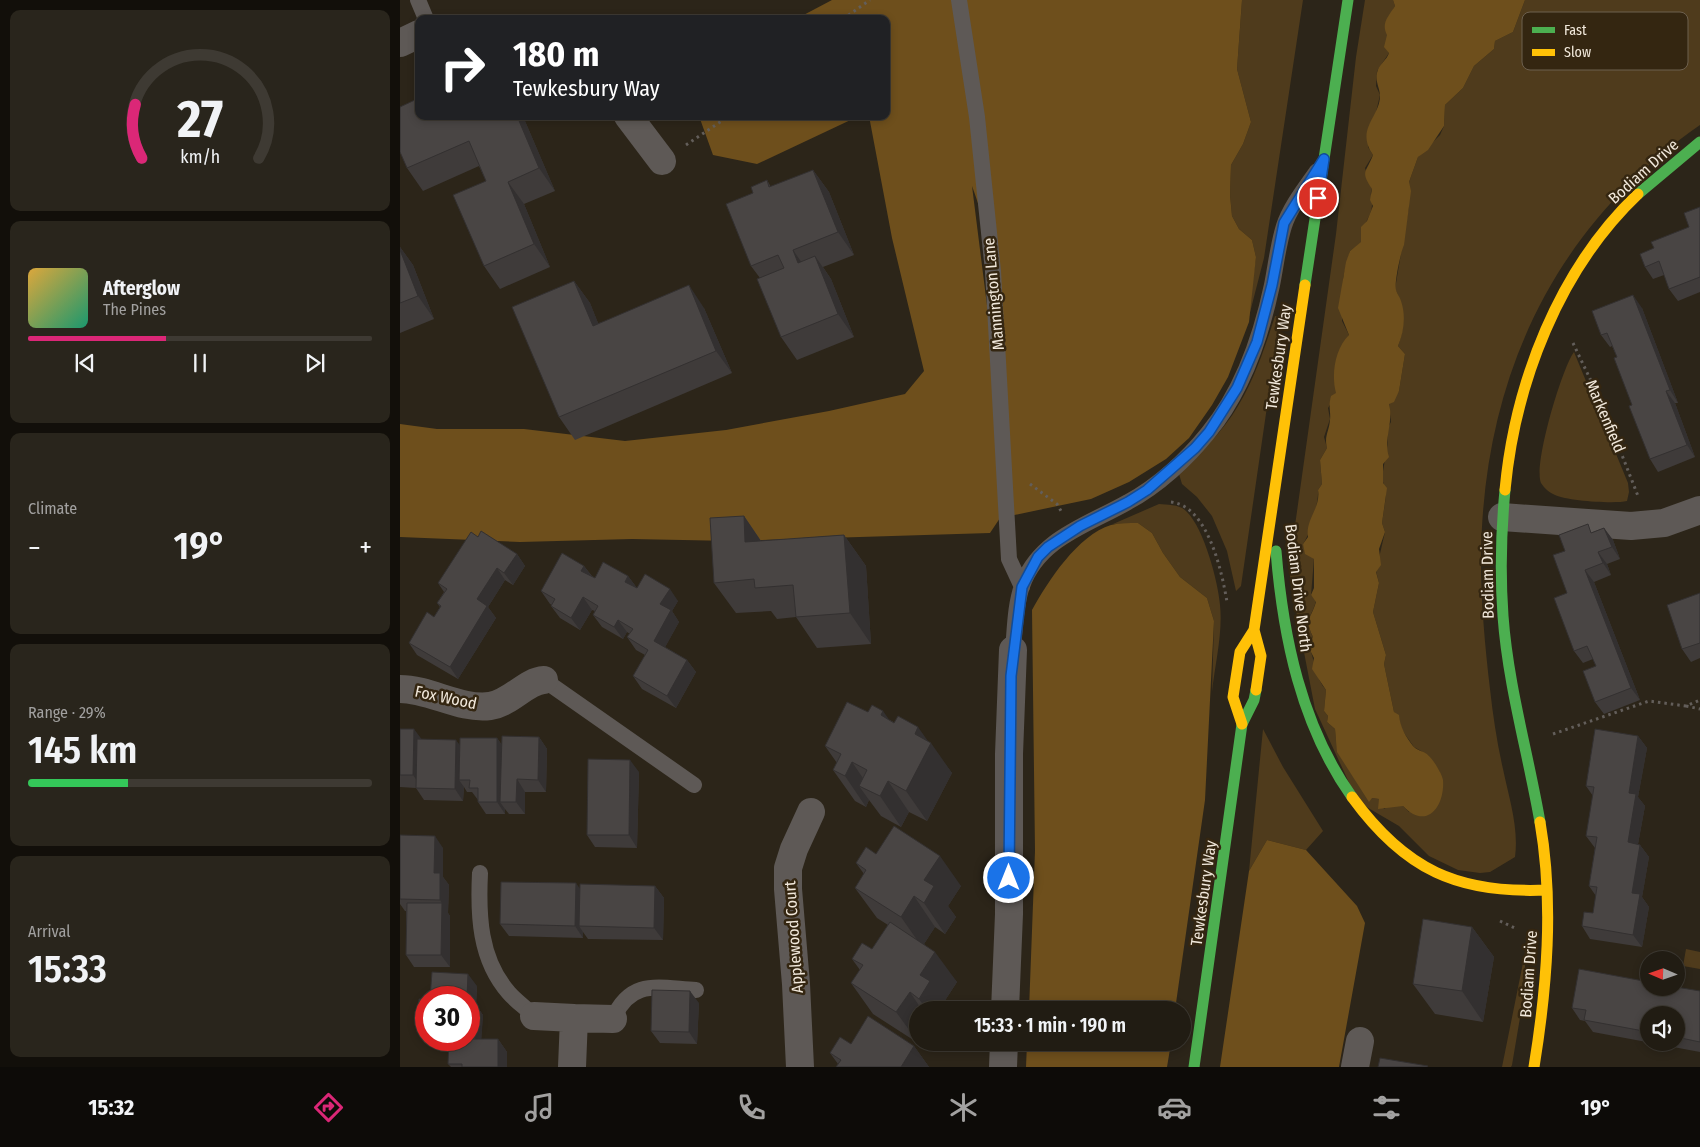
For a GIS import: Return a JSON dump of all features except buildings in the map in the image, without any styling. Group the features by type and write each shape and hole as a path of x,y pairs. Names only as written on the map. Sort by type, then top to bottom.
{"street":[{"name":"Tewkesbury Way","path":"1194,1067 1242,724 1254,700 1261,656 1254,630 1348,0"},
{"path":"400,43 415,36"},
{"path":"631,120 662,161"},
{"name":"Bodiam Drive","path":"1536,1067 1549,939 1547,890 1541,828 1524,742 1503,616 1501,562 1502,517 1520,408 1531,371 1556,310 1576,270 1618,215 1669,165 1700,142"},
{"name":"Bodiam Drive North","path":"1272,502 1279,582 1292,660 1304,700 1318,733 1338,776 1362,813 1397,848 1421,866 1447,879 1484,887 1528,891 1547,890"},
{"path":"1502,517 1631,526 1664,523 1700,510"},
{"name":"Tewkesbury Way","path":"1242,724 1233,697 1240,652 1254,630"},
{"path":"1005,1001 1009,914 1009,754 1013,650"},
{"name":"Fox Wood","path":"400,689 414,689 473,706 490,706 512,698 536,680 544,680"},
{"name":"Applewood Court","path":"800,1067 788,868 794,849 811,812"},
{"path":"534,1016 612,1019"},
{"path":"572,1067 574,1018"},
{"path":"1003,1067 1004,1051"}],"lane":[{"path":"418,0 424,15"},
{"name":"Mannington Lane","path":"959,0 977,117 993,271 1009,559 1022,587"},
{"path":"1013,650 1022,587 1038,557 1048,547 1074,529 1147,490 1195,448 1209,432 1237,388 1257,342 1272,285 1284,223 1324,159"},
{"path":"544,680 694,785"},
{"path":"480,873 479,905 482,937 492,968 508,992 534,1016"},
{"path":"612,1019 619,1005 628,995 643,989 696,990"}],"path":[{"path":"849,15 870,0"},
{"path":"662,161 723,120"},
{"name":"Markenfield","path":"1556,310 1602,404 1648,525"},
{"path":"1004,475 1019,475 1057,504 1074,529"},
{"path":"1686,706 1700,700"},
{"path":"1524,742 1578,727 1649,701 1686,706 1700,710"}],"shaded area":[{"path":"832,0 1242,0 1237,69 1251,122 1243,144 1231,165 1230,195 1232,216 1239,229 1252,240 1256,257 1249,322 1228,377 1212,405 1189,438 1166,459 1129,482 1091,499 1000,518 990,533 733,541 632,539 520,542 400,537 400,424 437,429 524,429 625,441 726,430 829,411 905,394 924,371 892,238 870,120 890,120 890,15 804,15","holes":["972,186 985,225 999,290 1005,352 992,345"]},
{"path":"1242,0 1303,0 1264,258 1246,328 1256,257 1252,240 1239,229 1232,216 1230,195 1231,165 1243,144 1251,122 1237,69"},
{"path":"1365,0 1393,0 1395,6 1390,17 1387,42 1389,53 1377,71 1376,86 1380,95 1368,147 1373,155 1365,168 1372,189 1371,210 1363,228 1362,242 1350,251 1343,278 1342,321 1349,335 1336,371 1335,386 1337,393 1328,408 1330,419 1324,437 1327,448 1320,460 1322,484 1318,490 1316,510 1311,526 1303,544 1314,559 1311,595 1316,601 1309,619 1310,631 1313,637 1309,646 1317,675 1326,690 1324,711 1328,716 1327,722 1335,729 1336,740 1372,798 1379,799 1384,809 1389,806 1403,806 1409,812 1440,772 1428,755 1414,747 1402,730 1394,712 1384,664 1386,655 1373,612 1379,583 1376,571 1385,532 1382,523 1386,496 1382,477 1388,442 1387,429 1391,422 1389,403 1399,391 1405,354 1398,346 1403,318 1401,303 1395,289 1409,206 1409,182 1418,157 1440,135 1444,126 1445,105 1463,88 1474,66 1494,49 1495,41 1513,32 1525,0 1700,0 1700,125 1648,166 1603,211 1566,261 1535,314 1512,371 1495,431 1485,494 1481,560 1482,592 1492,709 1513,813 1516,846 1515,857 1490,872 1480,873 1458,870 1429,856 1399,826 1358,802 1315,709 1290,580 1291,554 1336,234 1356,57"},
{"path":"1393,0 1525,0 1513,32 1495,41 1494,49 1474,66 1463,88 1445,105 1444,126 1428,150 1418,157 1409,182 1411,191 1404,245 1396,281 1396,290 1403,306 1404,318 1402,335 1398,346 1405,354 1399,391 1394,402 1389,404 1390,417 1387,450 1389,457 1383,464 1383,483 1387,488 1382,523 1385,532 1379,549 1381,565 1376,572 1379,583 1373,612 1386,655 1384,664 1394,712 1399,715 1402,728 1410,743 1416,749 1429,756 1439,770 1443,780 1443,790 1438,806 1427,816 1412,813 1403,806 1378,809 1379,799 1372,798 1369,802 1337,752 1335,729 1327,722 1328,716 1324,711 1326,690 1312,669 1314,658 1308,646 1313,637 1309,626 1309,619 1316,602 1311,595 1314,588 1314,559 1305,554 1303,544 1308,537 1309,525 1317,503 1318,490 1322,484 1320,460 1327,448 1326,440 1330,420 1331,396 1336,393 1334,378 1335,362 1340,347 1349,335 1338,308 1346,262 1350,251 1361,242 1361,227 1367,221 1373,206 1370,200 1372,189 1366,179 1365,172 1373,155 1366,138 1367,130 1379,103 1378,70 1389,53 1384,47 1387,35 1385,23 1395,6"},
{"path":"700,120 850,120 757,164 713,155"},
{"path":"1275,316 1280,317 1241,586 1236,591 1227,551 1212,516 1197,497 1182,484 1179,474 1218,433 1238,406 1255,373"},
{"path":"1574,352 1628,483 1627,501 1612,502 1570,499 1549,492 1541,483 1541,457 1550,417 1563,377"},
{"path":"1159,504 1177,506 1187,512 1199,530 1213,570 1219,595 1221,616 1212,692 1214,621 1207,598 1180,577 1152,533 1138,523 1113,524"},
{"path":"1121,523 1138,523 1152,533 1180,577 1207,598 1214,621 1205,800 1176,1001 1029,1001 1035,851 1032,610 1055,573 1087,538 1099,530"},
{"path":"1263,729 1283,767 1323,831 1306,850 1267,840 1249,871"},
{"path":"1267,840 1306,850 1357,906 1365,923 1339,1067 1220,1067 1249,871"},
{"path":"1686,949 1700,952 1700,969 1685,966"},
{"path":"1525,953 1525,988 1512,1065 1511,1067 1502,1067"},
{"path":"1027,1051 1170,1051 1167,1067 1026,1067"}],"traffic: fast":[{"path":"1305,285 1348,0"},
{"path":"1638,194 1700,142"},
{"path":"1505,490 1501,569 1506,642 1509,668 1540,822"},
{"path":"1276,551 1279,583 1290,648 1307,710 1334,769 1352,797"},
{"path":"1194,1067 1242,724 1254,700 1256,690"}],"traffic: slow":[{"path":"1505,490 1510,450 1519,409 1531,369 1546,330 1564,292 1585,257 1610,224 1638,194"},
{"path":"1256,690 1261,656 1254,630 1305,285"},
{"path":"1242,724 1233,697 1240,652 1254,630"},
{"path":"1352,797 1392,843 1414,860 1436,872 1460,882 1486,887 1515,890 1547,890"},
{"path":"1534,1067 1545,976 1548,914 1547,883 1540,822"}],"route":[{"path":"1009,878 1011,676 1018,603 1022,587 1030,569 1038,557 1063,536 1147,490 1195,448 1209,432 1237,388 1257,342 1265,317 1284,223 1324,159 1318,198"}]}
